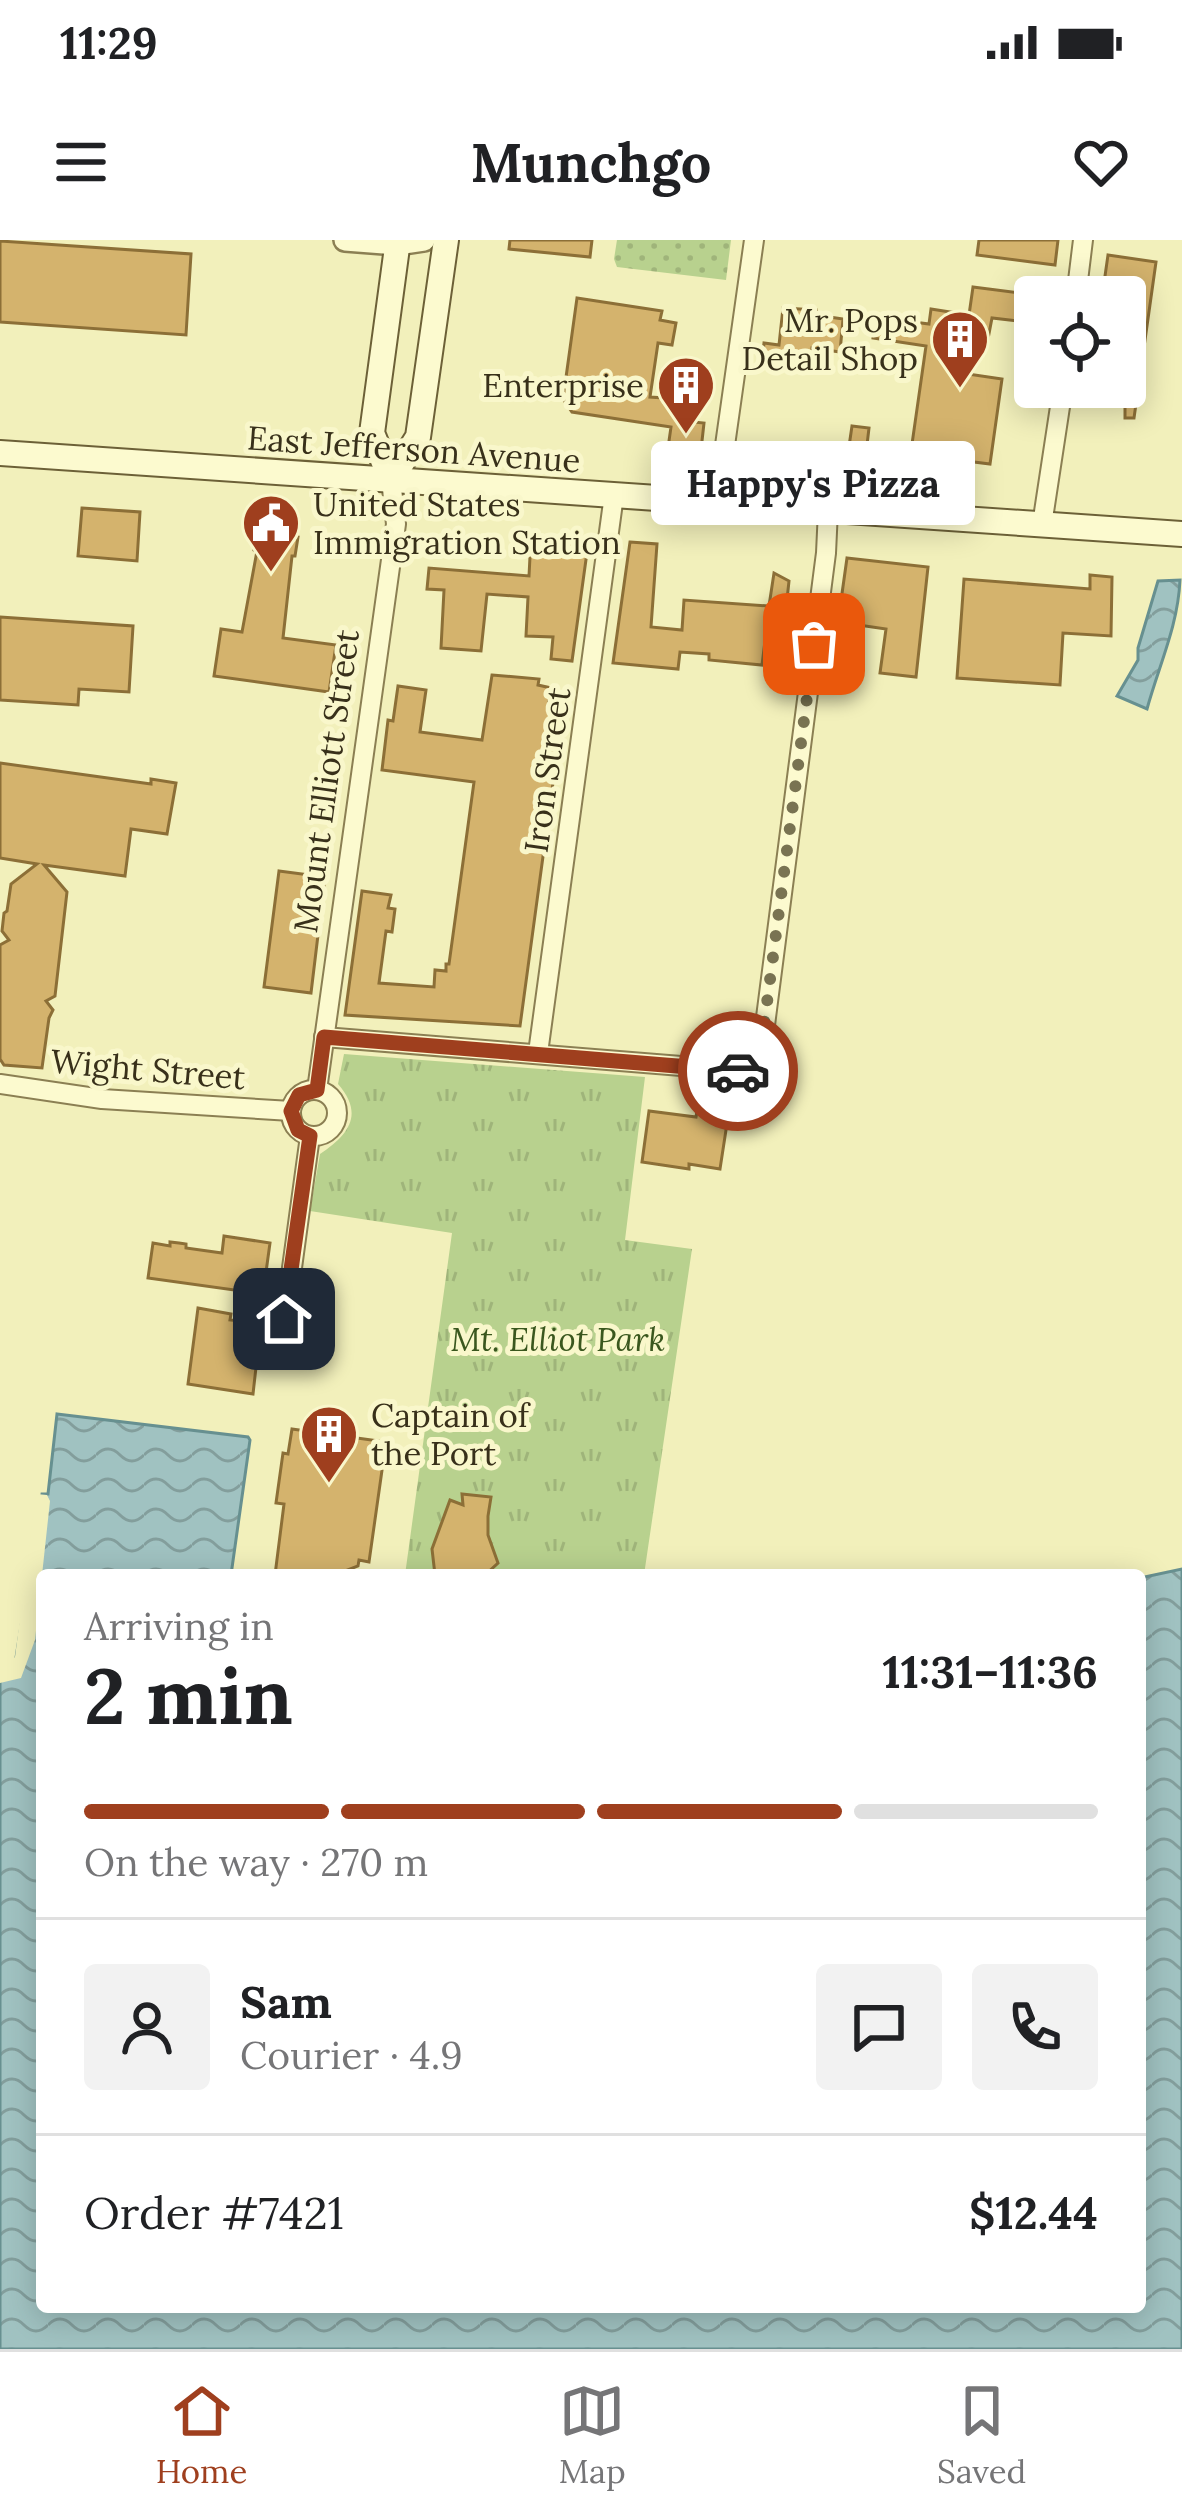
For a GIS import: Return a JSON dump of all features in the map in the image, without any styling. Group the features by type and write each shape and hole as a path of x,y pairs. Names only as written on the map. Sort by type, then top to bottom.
{"main road":[{"path":"391,480 418,437 446,240"},
{"name":"Mount Elliott Street","path":"391,480 372,434 398,242"},
{"path":"391,296 416,287 437,305"},
{"path":"376,403 398,418 422,408"},
{"name":"East Jefferson Avenue","path":"0,453 1182,534"}],"street":[{"path":"345,240 424,240"},
{"path":"717,502 754,240"},
{"path":"1079,276 1083,240"},
{"path":"1042,525 1060,408"},
{"name":"Mount Elliott Street","path":"317,1090 395,524 391,480"},
{"name":"Iron Street","path":"538,1053 614,495"},
{"path":"324,1037 743,1071 755,1068 828,510"},
{"name":"Wight Street","path":"0,1084 101,1099 291,1111"},
{"path":"317,1090 334,1103 337,1117 324,1134 310,1136 298,1130 291,1111 299,1095 317,1090"},
{"path":"284,1319 310,1136"}],"green space":[{"path":"617,240 731,240 726,280 617,267"},
{"name":"Mt. Elliot Park","path":"344,1054 645,1077 625,1240 692,1249 645,1569 406,1569 452,1233 310,1211 320,1154 345,1132 352,1115 338,1084"}],"water":[{"path":"1180,580 1172,629 1147,709 1117,696 1138,660 1158,581"},
{"path":"57,1414 250,1440 232,1569 36,1569 36,2313 1146,2313 1146,1577 1182,1569 1182,2349 0,2349 0,1665 15,1664 42,1494 48,1494"}],"pier":[{"path":"36,1494 47,1495 43,1569 36,1569 35,1640 21,1678 0,1683 0,1660 15,1657"}],"building":[{"path":"510,240 592,240 590,257 509,249"},
{"path":"979,240 1058,240 1055,265 977,255"},
{"path":"0,241 191,254 186,335 0,322"},
{"path":"1108,255 1156,262 1146,333 1146,276 1105,276"},
{"name":"Mr. Pops Detail Shop","path":"973,287 1014,292 1014,320 992,318 988,339 966,337 961,373 1002,379 990,464 950,459 950,467 909,465 926,346 873,338 876,317 929,324 931,309 969,315"},
{"path":"577,298 662,311 660,320 676,323 672,345 658,343 650,397 695,400 693,422 704,423 701,450 668,448 671,427 572,412 563,399"},
{"path":"783,308 816,310 816,315 843,319 840,352 812,348 810,366 762,361 764,343 779,345"},
{"path":"1125,408 1135,408 1134,418 1125,418"},
{"path":"852,426 869,428 865,462 847,460"},
{"path":"82,508 140,512 137,561 78,556"},
{"path":"256,531 298,537 283,638 336,645 329,692 214,676 221,629 242,632 257,551"},
{"path":"531,537 583,540 588,545 572,661 551,659 553,637 526,636 528,597 487,594 481,651 441,648 444,590 427,589 429,568 529,576"},
{"path":"630,542 657,544 651,627 682,630 684,600 769,606 774,573 789,581 784,628 767,625 762,665 680,652 678,669 613,663"},
{"path":"847,558 928,567 916,677 880,673 886,629 838,622"},
{"path":"1090,575 1112,577 1111,636 1063,633 1060,685 957,678 964,579 1090,589"},
{"path":"0,617 133,626 129,692 79,689 78,705 0,700"},
{"path":"492,675 539,679 538,685 551,688 548,707 563,709 520,1026 345,1015 362,891 391,895 388,908 395,909 392,932 386,931 379,983 434,987 435,970 446,971 449,964 474,782 382,770 398,686 426,690 420,732 482,740"},
{"path":"0,763 151,784 151,779 176,783 167,834 131,829 125,876 44,865 67,892 55,996 46,1001 53,1010 42,1068 4,1065 0,1059 0,945 9,940 2,931 4,913 11,884 37,864 0,858"},
{"path":"279,871 325,877 311,993 264,987"},
{"path":"699,1099 730,1104 720,1169 642,1162 649,1111 696,1117"},
{"path":"224,1236 270,1243 263,1294 148,1278 153,1243 186,1244 186,1248 222,1253"},
{"path":"198,1308 231,1314 230,1320 261,1323 253,1394 188,1384"},
{"name":"Captain of the Port","path":"292,1429 386,1442 369,1562 359,1560 350,1569 276,1569 284,1504 276,1503 283,1453 288,1454"},
{"path":"462,1494 491,1497 488,1535 498,1563 492,1569 434,1569 432,1549 450,1500 463,1505"}],"way so far":[{"path":"738,1071 755,1068 760,1056 814,644"}],"place":[{"name":"Mr. Pops Detail Shop","path":"960,390"},
{"name":"Enterprise","path":"686,436"},
{"name":"United States Immigration Station","path":"271,574"},
{"name":"Happy's Pizza","path":"814,644"},
{"name":"Captain of the Port","path":"329,1485"}],"route":[{"path":"284,1319 310,1136 298,1130 291,1111 299,1095 317,1090 324,1037 738,1071"}]}
